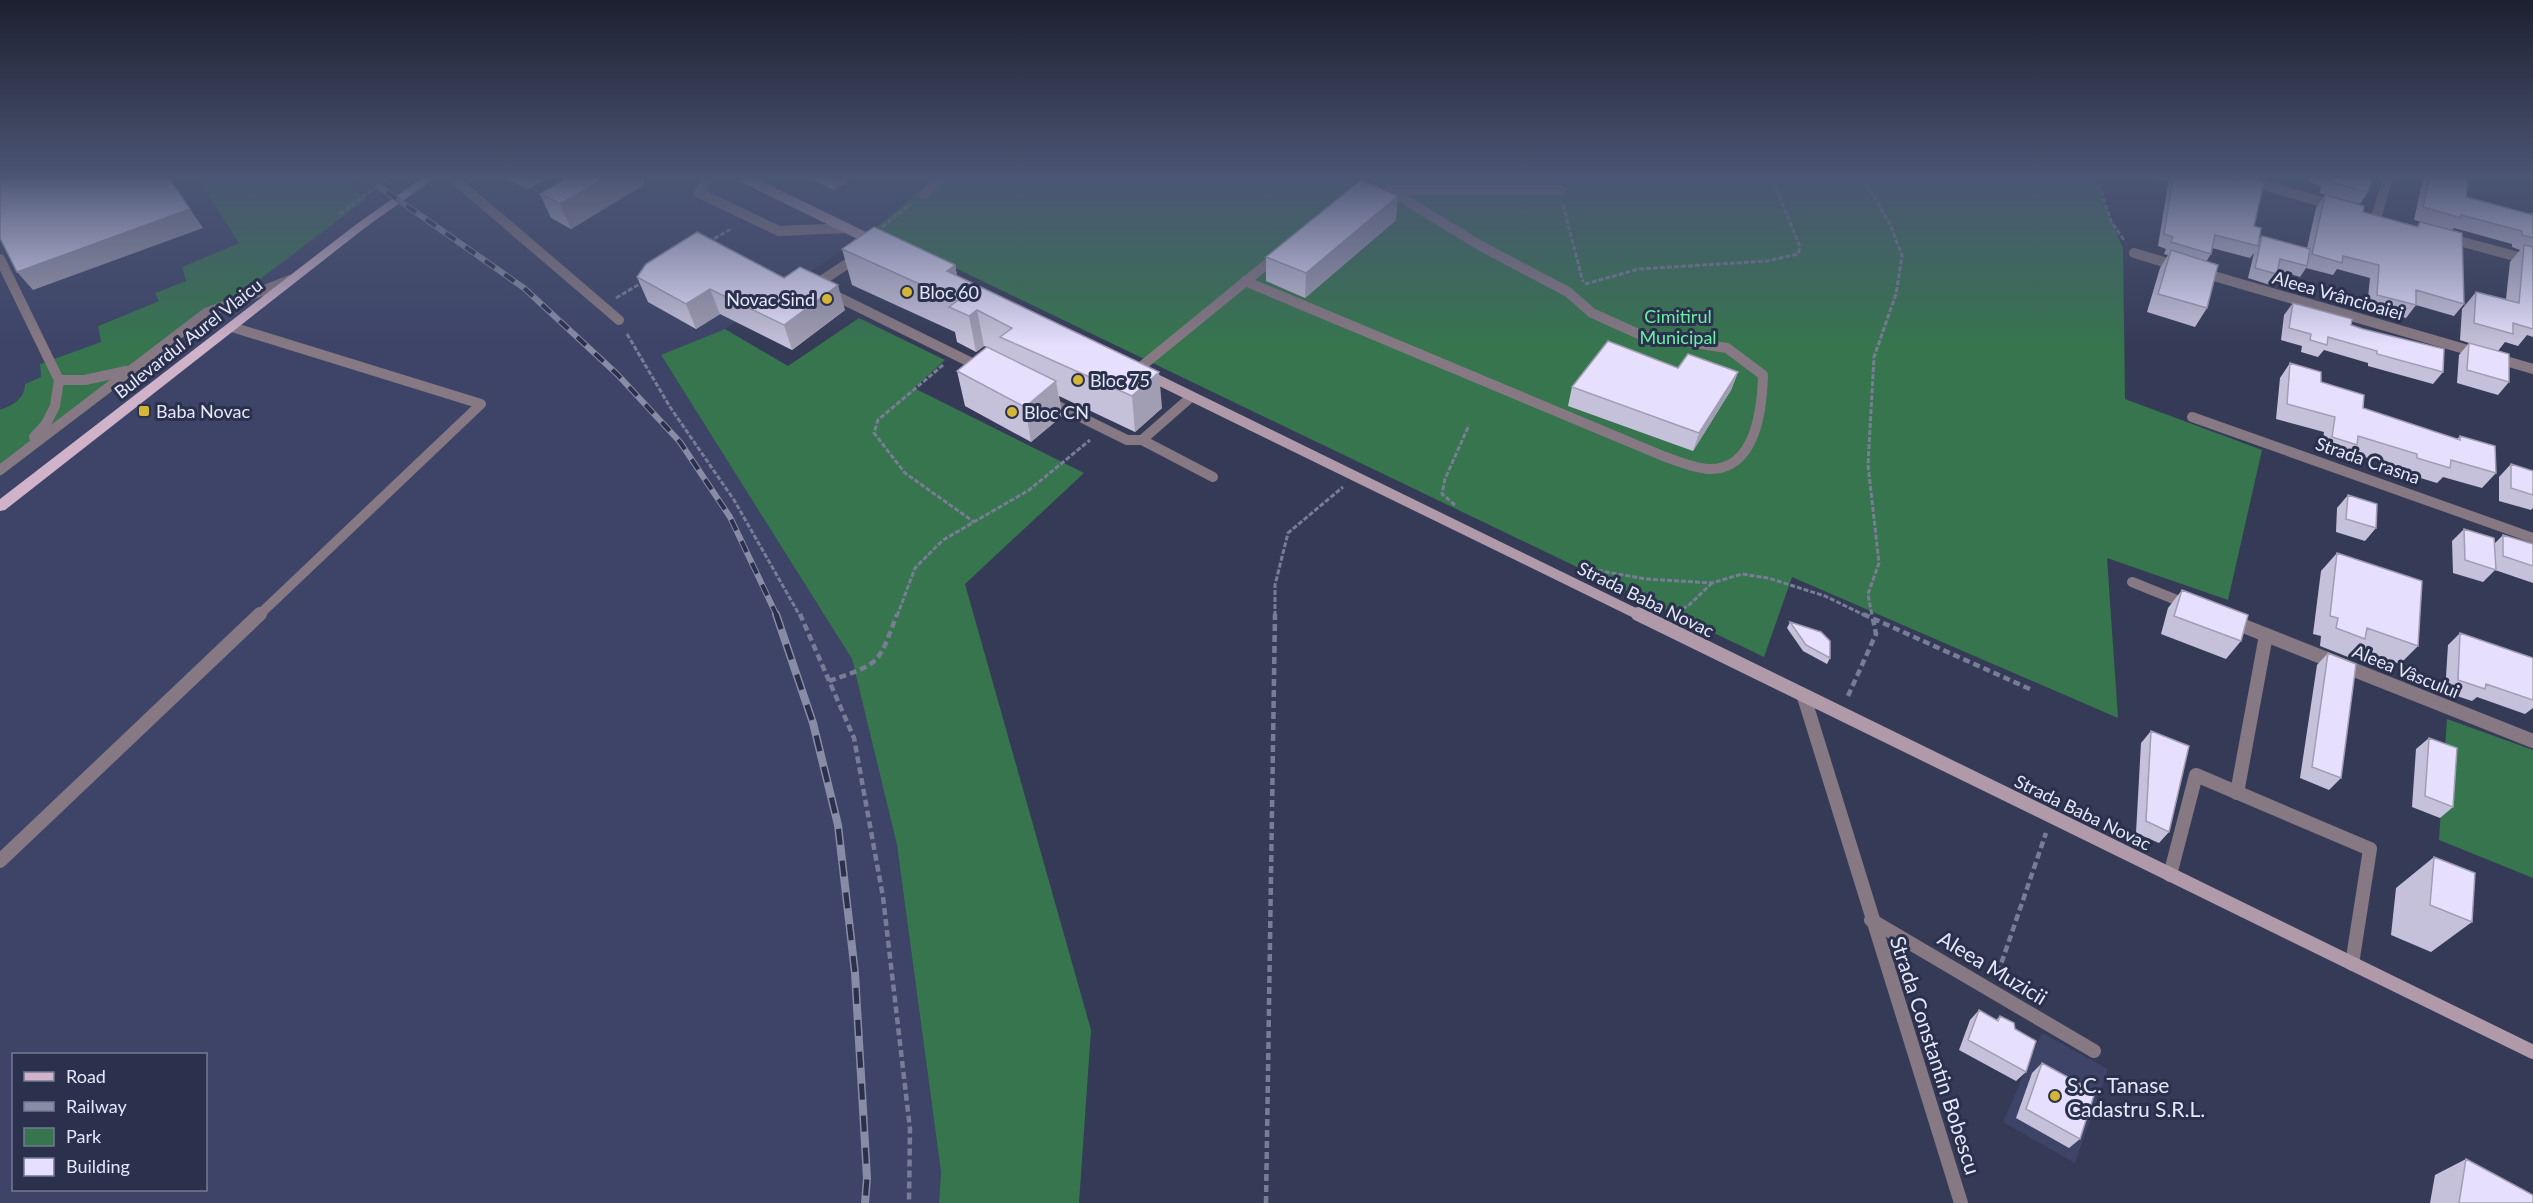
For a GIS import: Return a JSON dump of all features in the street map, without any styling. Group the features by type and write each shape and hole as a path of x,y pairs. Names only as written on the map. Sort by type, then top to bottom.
{"main road":[{"name":"Bulevardul Aurel Vlaicu","path":"0,506 352,234"},
{"path":"860,234 878,243"},
{"name":"Strada Baba Novac","path":"1132,367 2533,1052"}],"street":[{"path":"518,234 619,320"},
{"path":"1245,281 1663,456 1706,468 1722,467 1743,453 1757,427 1763,397 1763,375 1753,365 1727,348 1641,335 1592,313 1568,292 1463,234"},
{"path":"2436,234 2533,261"},
{"path":"878,243 811,283 996,375"},
{"path":"1132,367 1288,247"},
{"name":"Aleea Vrâncioaiei","path":"2134,253 2533,369"},
{"path":"0,260 59,380 55,406 46,424 13,460"},
{"path":"0,470 206,313 294,279"},
{"path":"0,861 481,404 232,327"},
{"path":"59,380 86,380 133,369"},
{"path":"1039,397 1127,440 1142,440 1213,477"},
{"path":"1142,440 1191,397"},
{"name":"Strada Crasna","path":"2192,417 2533,537"},
{"path":"2132,582 2199,609"},
{"name":"Aleea Vâscului","path":"2221,618 2533,741"},
{"path":"2237,793 2266,635"},
{"name":"Strada Constantin Bobescu","path":"1803,697 1961,1203"},
{"path":"2170,875 2196,775 2370,849 2352,964"},
{"name":"Aleea Muzicii","path":"1871,920 2094,1051"}],"path":[{"path":"704,244 723,234"},
{"path":"878,243 886,234"},
{"path":"1571,234 1584,284"},
{"path":"1568,292 1602,277 1666,266 1767,260 1798,254 1800,247 1795,234"},
{"path":"1840,713 1876,634 1868,594 1879,563 1868,465 1874,357 1896,294 1902,256 1894,234"},
{"path":"2120,234 2134,253"},
{"path":"603,307 648,278"},
{"path":"619,320 670,407 740,510 796,606 854,738 883,897 910,1129 909,1203"},
{"path":"954,354 878,420 874,433 883,451 912,482 975,522"},
{"path":"1457,507 1442,494 1445,479 1469,424"},
{"path":"829,681 866,668 881,657 915,568 943,540 1029,490 1104,429"},
{"path":"1266,1203 1275,585 1288,533 1356,477"},
{"path":"1573,566 1646,579 1712,583 1742,574 1768,578 1825,596 2032,690"},
{"path":"1654,623 1688,606 1712,583"},
{"path":"1992,991 2051,817"}],"shaded area":[{"path":"0,234 233,234 239,243 182,267 186,281 155,293 160,301 98,325 101,342 40,364 41,377 25,384 25,392 19,399 0,410"},
{"path":"319,234 866,234 725,329 661,355 852,659 897,845 941,1172 939,1203 0,1203 0,476"},
{"path":"2042,1033 2108,1069 2075,1163 2003,1122"}],"green space":[{"path":"233,234 320,234 0,476 0,410 20,398 25,384 41,377 40,364 101,342 98,326 159,301 155,293 186,281 182,267 239,243"},
{"name":"Cimitirul Municipal","path":"885,234 2117,234 2123,248 2125,399 2262,450 2228,600 2107,558 2118,718 1792,577 1764,657"},
{"path":"859,318 945,360 914,388 1084,473 965,584 1091,1030 1079,1203 939,1203 941,1172 897,845 852,659 661,355 725,329 788,366"},
{"path":"2447,719 2533,750 2533,878 2439,840"}],"building":[{"path":"0,234 121,234 17,272"},
{"path":"694,234 701,234 784,278 800,267 838,285 784,325 710,289 686,304 637,277 646,264"},
{"path":"864,234 889,234 955,265 947,271 1159,372 1132,396 1000,337 1012,328 977,310 969,316 949,307 957,301 842,249"},
{"path":"1294,234 1352,234 1306,273 1266,257"},
{"path":"2164,234 2260,234 2258,246 2215,235 2211,254 2171,242 2173,237"},
{"path":"2316,234 2462,234 2464,304 2416,290 2416,305 2377,295 2379,265 2343,256 2342,263 2312,254"},
{"path":"2533,234 2533,238 2522,235"},
{"path":"2262,236 2310,249 2307,266 2280,259 2277,274 2255,268"},
{"path":"2524,245 2533,247 2533,329 2513,323 2513,334 2474,323 2476,292 2519,303"},
{"path":"2171,250 2218,265 2207,308 2158,294"},
{"path":"2293,303 2352,319 2351,325 2363,329 2444,349 2443,372 2377,354 2377,351 2328,337 2327,345 2310,340 2311,334 2289,328"},
{"path":"1608,341 1678,368 1688,354 1738,372 1699,433 1572,387"},
{"path":"2469,343 2509,354 2509,382 2467,370"},
{"path":"987,347 1056,381 1025,407 957,371"},
{"path":"2290,363 2321,372 2321,382 2364,395 2363,408 2460,440 2460,436 2495,446 2496,473 2451,460 2450,468 2417,458 2417,454 2358,436 2357,445 2332,437 2335,417 2287,404"},
{"path":"2511,464 2533,471 2533,495 2511,488"},
{"path":"2348,495 2377,504 2376,528 2346,519"},
{"path":"2464,529 2494,538 2496,570 2465,560"},
{"path":"2503,535 2533,544 2533,566 2503,556"},
{"path":"2337,553 2422,581 2418,646 2367,628 2365,639 2336,628 2338,618 2330,616"},
{"path":"2182,590 2248,615 2241,641 2174,616"},
{"path":"1790,622 1821,632 1830,641 1830,658 1806,645"},
{"path":"2460,633 2533,658 2533,700 2486,684 2485,689 2458,680"},
{"path":"2328,653 2356,664 2341,778 2312,767"},
{"path":"2151,731 2189,746 2169,832 2146,821"},
{"path":"2429,738 2457,748 2453,807 2425,796"},
{"path":"2434,857 2475,873 2472,922 2430,905"},
{"path":"1979,1010 1998,1021 2000,1016 2014,1023 2015,1029 2036,1041 2026,1072 1968,1040"},
{"path":"2042,1063 2095,1092 2080,1139 2026,1109"},
{"path":"2466,1159 2533,1195 2533,1203 2459,1203"}],"railway":[{"path":"447,234 524,288 617,374 680,442 730,517 777,616"},
{"path":"776,614 813,723 838,825 855,973 867,1178 865,1203"}],"place":[{"name":"Bloc 60","path":"907,292"},
{"name":"Novac Sind","path":"827,299"},
{"name":"Bloc 75","path":"1078,380"},
{"name":"Baba Novac","path":"144,411"},
{"name":"Bloc CN","path":"1012,412"},
{"name":"S.C. Tanase Cadastru S.R.L.","path":"2055,1096"}]}
